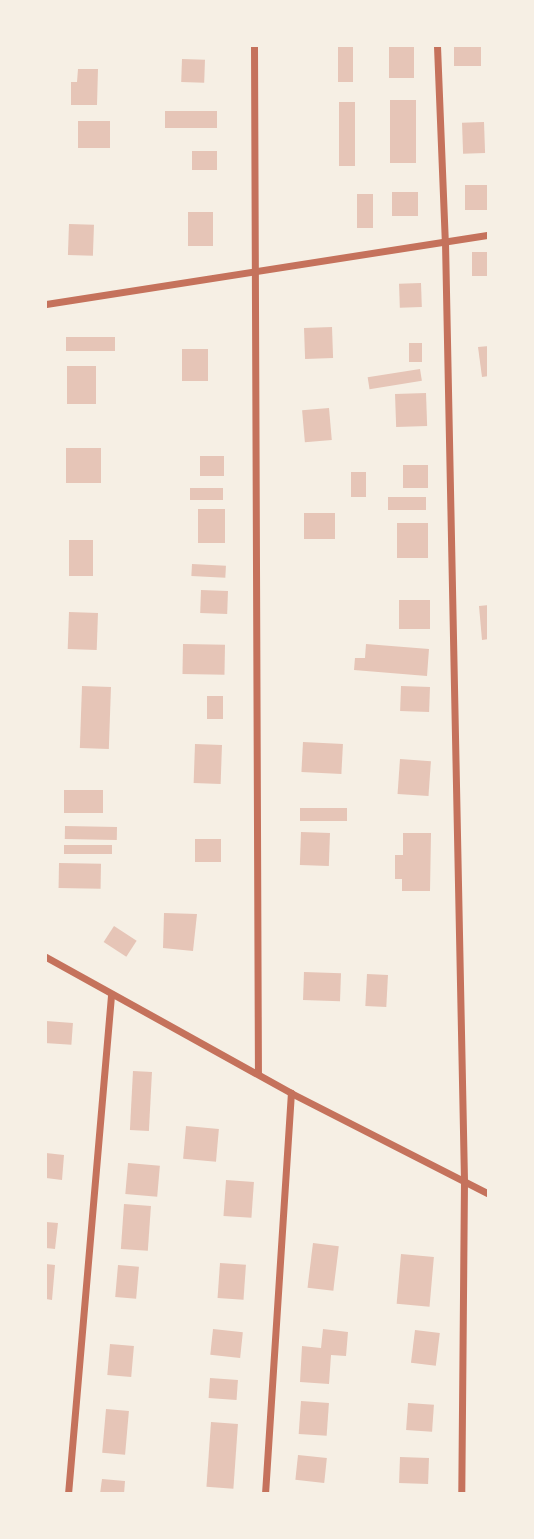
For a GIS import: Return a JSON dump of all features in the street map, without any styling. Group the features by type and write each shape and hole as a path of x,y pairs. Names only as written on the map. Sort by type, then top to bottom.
{"street":[{"path":"254,46 258,1073"},
{"path":"437,46 445,242 464,1181 461,1493"},
{"path":"46,304 488,235"},
{"path":"46,957 291,1093 488,1194"},
{"path":"68,1493 111,995"},
{"path":"265,1493 291,1093"}],"building":[{"path":"338,46 353,46 353,82 338,82"},
{"path":"389,46 414,46 414,78 389,78"},
{"path":"454,46 481,46 481,66 454,66"},
{"path":"182,59 205,60 204,83 181,82"},
{"path":"78,69 98,69 97,105 71,105 71,82 77,82"},
{"path":"390,100 416,100 416,163 390,163"},
{"path":"339,102 355,102 355,166 339,166"},
{"path":"165,111 217,111 217,128 165,128"},
{"path":"78,121 110,121 110,148 78,148"},
{"path":"484,122 485,153 463,154 462,123"},
{"path":"192,151 217,151 217,170 192,170"},
{"path":"465,185 489,185 489,210 465,210"},
{"path":"392,192 418,192 418,216 392,216"},
{"path":"357,194 373,194 373,228 357,228"},
{"path":"188,212 213,212 213,246 188,246"},
{"path":"69,224 94,225 93,256 68,255"},
{"path":"472,252 489,252 489,276 472,276"},
{"path":"421,283 422,307 400,308 399,284"},
{"path":"332,327 333,358 305,359 304,328"},
{"path":"66,337 115,337 115,351 66,351"},
{"path":"409,343 422,343 422,362 409,362"},
{"path":"489,346 489,376 482,377 478,347"},
{"path":"182,349 208,349 208,381 182,381"},
{"path":"67,366 96,366 96,404 67,404"},
{"path":"420,369 422,381 370,389 368,377"},
{"path":"426,393 427,426 396,427 395,394"},
{"path":"329,408 332,440 305,442 302,410"},
{"path":"66,448 101,448 101,483 66,483"},
{"path":"200,456 224,456 224,476 200,476"},
{"path":"403,465 428,465 428,488 403,488"},
{"path":"351,472 366,472 366,497 351,497"},
{"path":"190,488 223,488 223,500 190,500"},
{"path":"388,497 426,497 426,510 388,510"},
{"path":"198,509 225,509 225,543 198,543"},
{"path":"304,513 335,513 335,539 304,539"},
{"path":"397,523 428,523 428,558 397,558"},
{"path":"69,540 93,540 93,576 69,576"},
{"path":"192,564 226,566 225,578 191,576"},
{"path":"201,590 228,591 227,614 200,613"},
{"path":"399,600 430,600 430,629 399,629"},
{"path":"489,605 489,639 482,640 479,606"},
{"path":"69,612 98,613 97,650 68,649"},
{"path":"183,644 225,645 224,675 182,674"},
{"path":"366,644 429,649 427,676 354,670 355,658 365,658"},
{"path":"82,686 111,687 109,749 80,748"},
{"path":"401,686 430,687 429,712 400,711"},
{"path":"207,696 223,696 223,719 207,719"},
{"path":"303,742 343,744 341,774 301,772"},
{"path":"195,744 222,745 221,784 194,783"},
{"path":"400,759 431,761 428,796 398,794"},
{"path":"64,790 103,790 103,813 64,813"},
{"path":"300,808 347,808 347,821 300,821"},
{"path":"65,826 117,827 117,840 65,839"},
{"path":"301,832 330,833 329,866 300,865"},
{"path":"403,833 431,833 430,891 402,891 402,879 395,879 395,855 403,855"},
{"path":"195,839 221,839 221,862 195,862"},
{"path":"64,845 112,845 112,854 64,854"},
{"path":"59,863 101,864 101,889 59,888"},
{"path":"164,913 197,914 193,951 163,948"},
{"path":"114,926 137,941 126,957 104,942"},
{"path":"304,972 341,973 340,1001 303,1000"},
{"path":"367,974 388,975 386,1007 365,1006"},
{"path":"46,1021 73,1023 71,1045 46,1043"},
{"path":"133,1071 152,1072 149,1131 130,1130"},
{"path":"186,1126 219,1129 216,1162 183,1159"},
{"path":"46,1153 64,1155 62,1180 46,1178"},
{"path":"128,1163 160,1166 157,1197 125,1194"},
{"path":"226,1180 254,1182 251,1218 223,1216"},
{"path":"124,1204 151,1206 148,1251 121,1249"},
{"path":"46,1222 58,1223 55,1249 46,1248"},
{"path":"313,1243 339,1246 333,1291 308,1288"},
{"path":"401,1254 434,1257 430,1307 397,1304"},
{"path":"220,1263 246,1265 243,1300 218,1298"},
{"path":"46,1264 55,1265 52,1300 46,1299"},
{"path":"118,1265 139,1267 136,1299 115,1297"},
{"path":"213,1329 243,1332 240,1358 210,1355"},
{"path":"323,1329 348,1332 346,1356 331,1355 329,1384 300,1382 302,1346 321,1348"},
{"path":"415,1330 440,1333 436,1366 411,1363"},
{"path":"110,1344 134,1346 131,1377 107,1375"},
{"path":"210,1378 238,1380 237,1400 209,1398"},
{"path":"301,1401 329,1403 327,1436 299,1434"},
{"path":"408,1403 434,1405 432,1432 406,1430"},
{"path":"106,1409 129,1411 125,1455 102,1453"},
{"path":"211,1422 238,1424 233,1489 206,1487"},
{"path":"298,1455 327,1458 324,1483 295,1480"},
{"path":"400,1457 429,1458 428,1484 399,1483"},
{"path":"102,1479 125,1481 124,1494 100,1494"}]}
